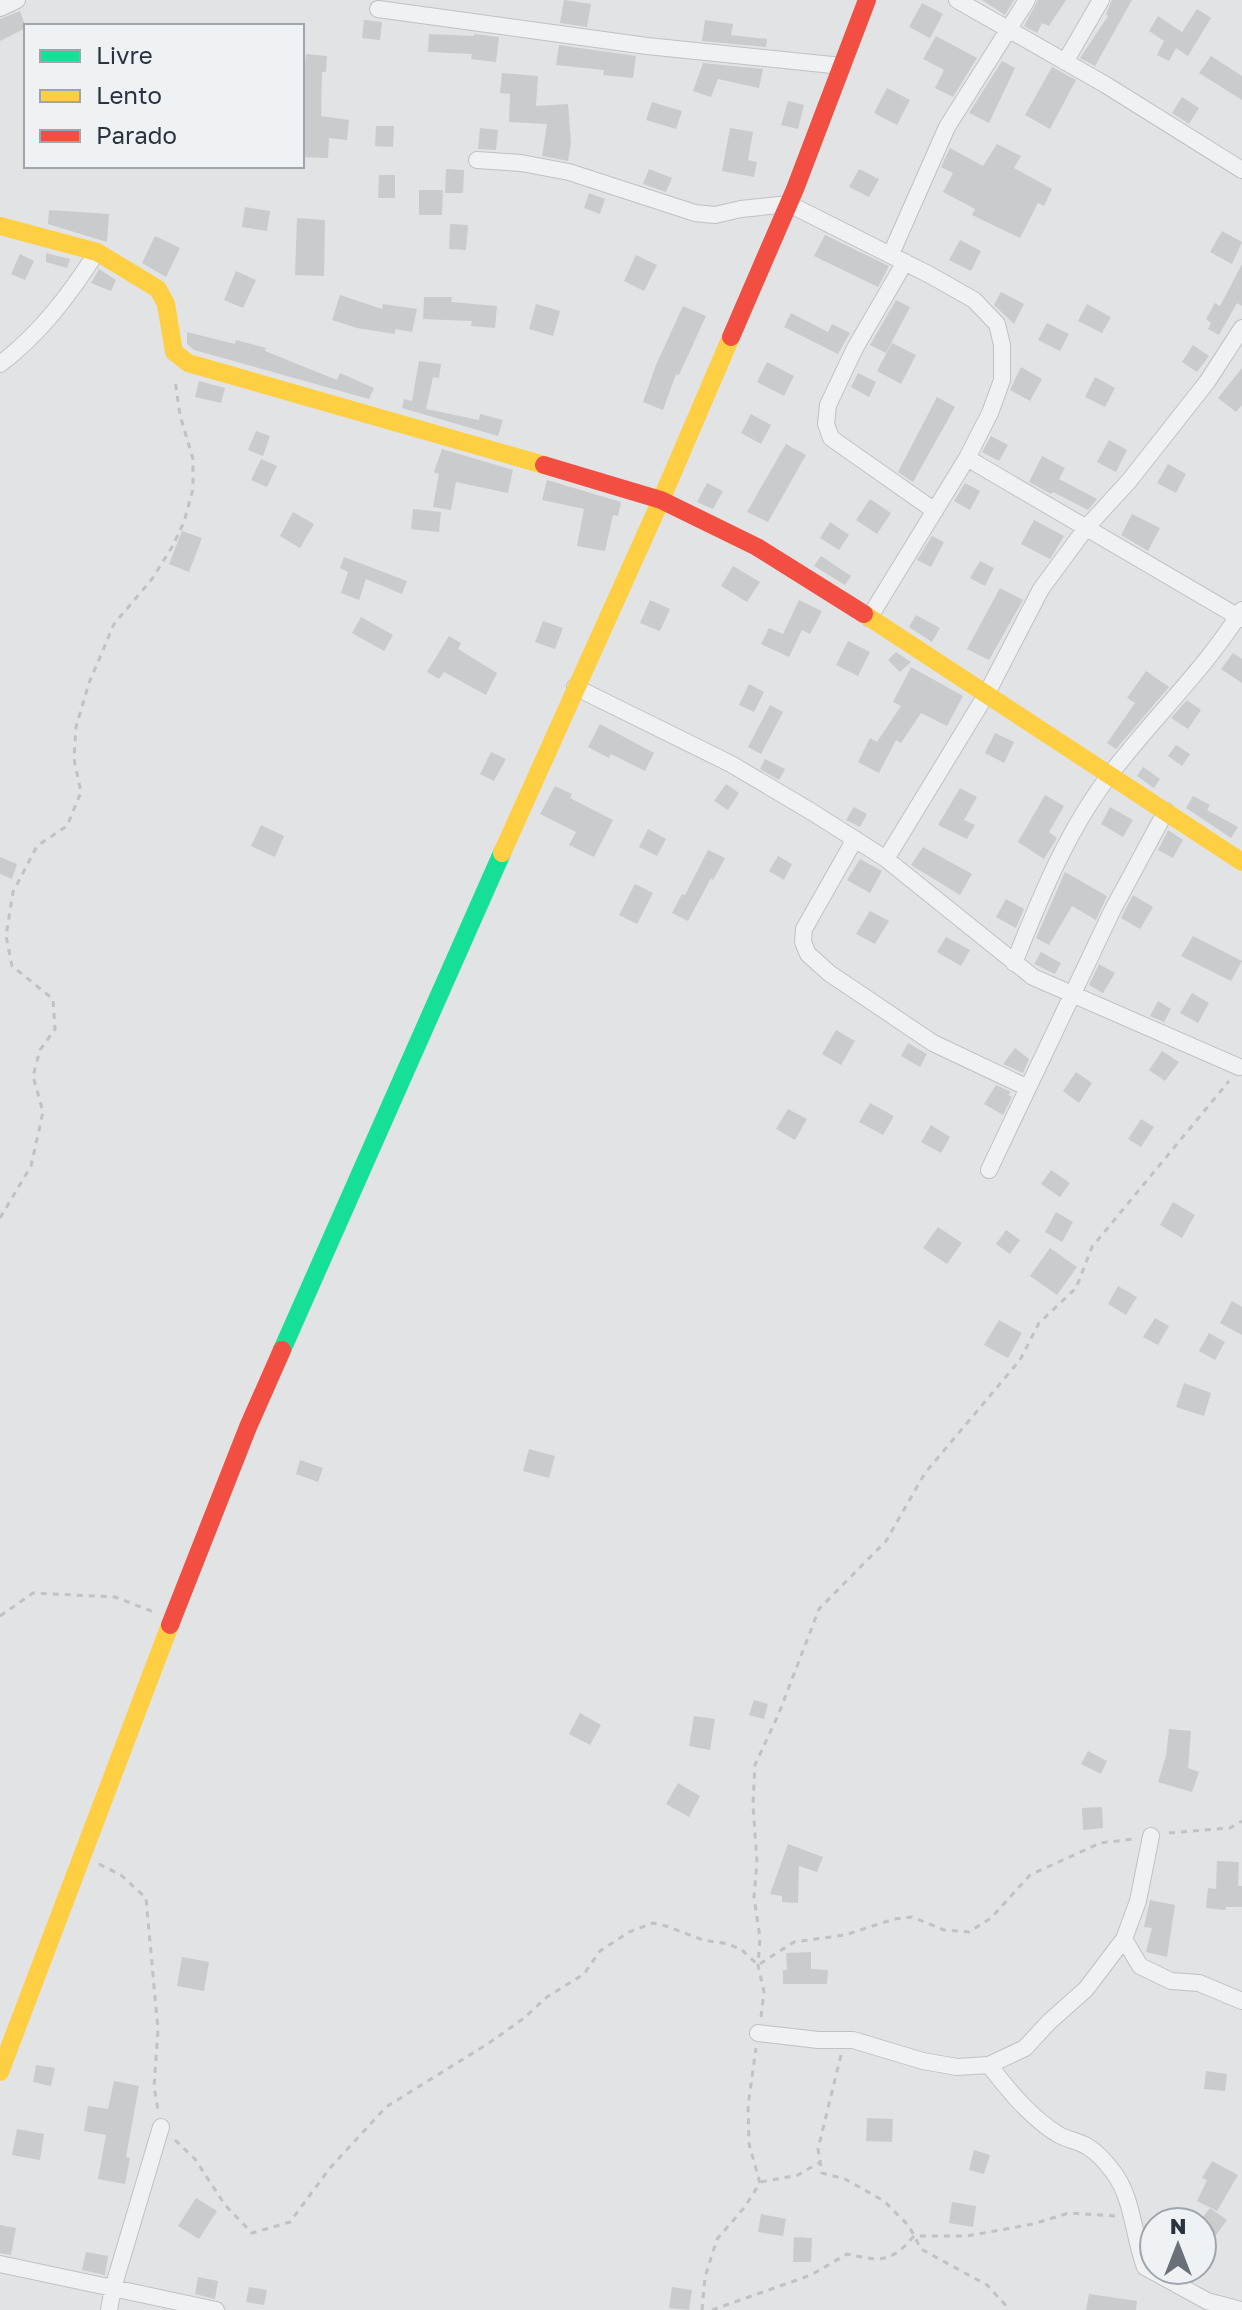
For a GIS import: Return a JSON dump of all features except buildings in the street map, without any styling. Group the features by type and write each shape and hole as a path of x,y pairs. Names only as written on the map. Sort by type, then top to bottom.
{"main road":[{"path":"0,2072 90,1829 248,1427 575,687 661,500 789,204 867,0"},
{"path":"0,226 97,252 158,289 166,304 174,352 188,363 432,431 661,500 757,547 1242,862"}],"street":[{"path":"0,8 17,0"},
{"path":"957,0 1242,170"},
{"path":"935,511 831,438 826,424 828,405 898,258 947,127 1027,0"},
{"path":"1065,62 1101,0"},
{"path":"378,9 647,46 842,66"},
{"path":"477,160 521,163 569,172 695,213 715,215 789,204 974,300 997,324 1002,345 1002,380 990,413 967,458 869,618"},
{"path":"0,364 42,327 77,284 97,252"},
{"path":"886,859 986,695 1041,589 1086,528 1129,481 1207,382 1242,328"},
{"path":"967,458 1241,615 1210,658 1110,774 1069,835 1014,963"},
{"path":"575,687 731,764 855,839 886,859 1033,977 1239,1067"},
{"path":"989,1170 1113,909 1166,811"},
{"path":"855,839 804,929 803,942 808,954 829,973 933,1043 1026,1087"},
{"path":"758,2033 843,2040 946,2065 989,2065 1025,2048 1086,1989 1124,1939 1138,1901 1151,1836"},
{"path":"1124,1939 1140,1966 1171,1981 1199,1983 1242,2001"},
{"path":"989,2065 1011,2094 1038,2119 1060,2136 1089,2147 1114,2173 1130,2205 1135,2241 1145,2267 1207,2301 1241,2310"},
{"path":"109,2310 161,2127"},
{"path":"0,2264 216,2310"}],"path":[{"path":"0,1218 31,1166 43,1112 33,1076 40,1050 55,1029 53,999 12,966 6,936 13,892 37,846 67,826 81,792 74,759 76,727 104,644 114,624 152,579 184,522 193,489 193,459 180,415 174,352"},
{"path":"760,2183 749,2144 748,2106 764,1992 758,1965 760,1938 754,1897 757,1862 753,1805 755,1765 779,1713 819,1609 886,1541 925,1473 1020,1360 1039,1323 1076,1288 1092,1247 1239,1067"},
{"path":"0,1616 33,1593 115,1597 172,1619"},
{"path":"758,1965 794,1942 845,1935 894,1919 912,1917 944,1930 969,1932 991,1918 1030,1875 1100,1843 1181,1831 1230,1828 1242,1821"},
{"path":"90,1829 99,1864 121,1875 146,1898 158,2030 154,2087 161,2127 195,2159 225,2205 252,2233 290,2222 330,2168 386,2107 512,2026 547,1997 584,1974 600,1951 629,1932 653,1923 666,1926 703,1940 729,1944 742,1950 758,1965"},
{"path":"843,2040 838,2075 818,2149 822,2173 845,2179 884,2201 909,2226 921,2249 987,2285 1010,2310"},
{"path":"702,2310 705,2277 717,2239 744,2208 760,2183 798,2175 820,2162"},
{"path":"914,2236 967,2236 1033,2224 1069,2213 1132,2217"},
{"path":"712,2310 811,2275 847,2254 879,2261 900,2253 914,2236"}],"traffic: fast":[{"path":"282,1350 502,853"}],"traffic: slow":[{"path":"0,226 97,252 158,289 166,304 174,352 188,363 544,465"},
{"path":"502,853 731,337"},
{"path":"864,614 1242,862"},
{"path":"0,2072 170,1625"}],"traffic: jam":[{"path":"731,337 795,189 867,0"},
{"path":"544,465 661,500 757,547 864,614"},
{"path":"170,1625 248,1427 282,1350"}]}
